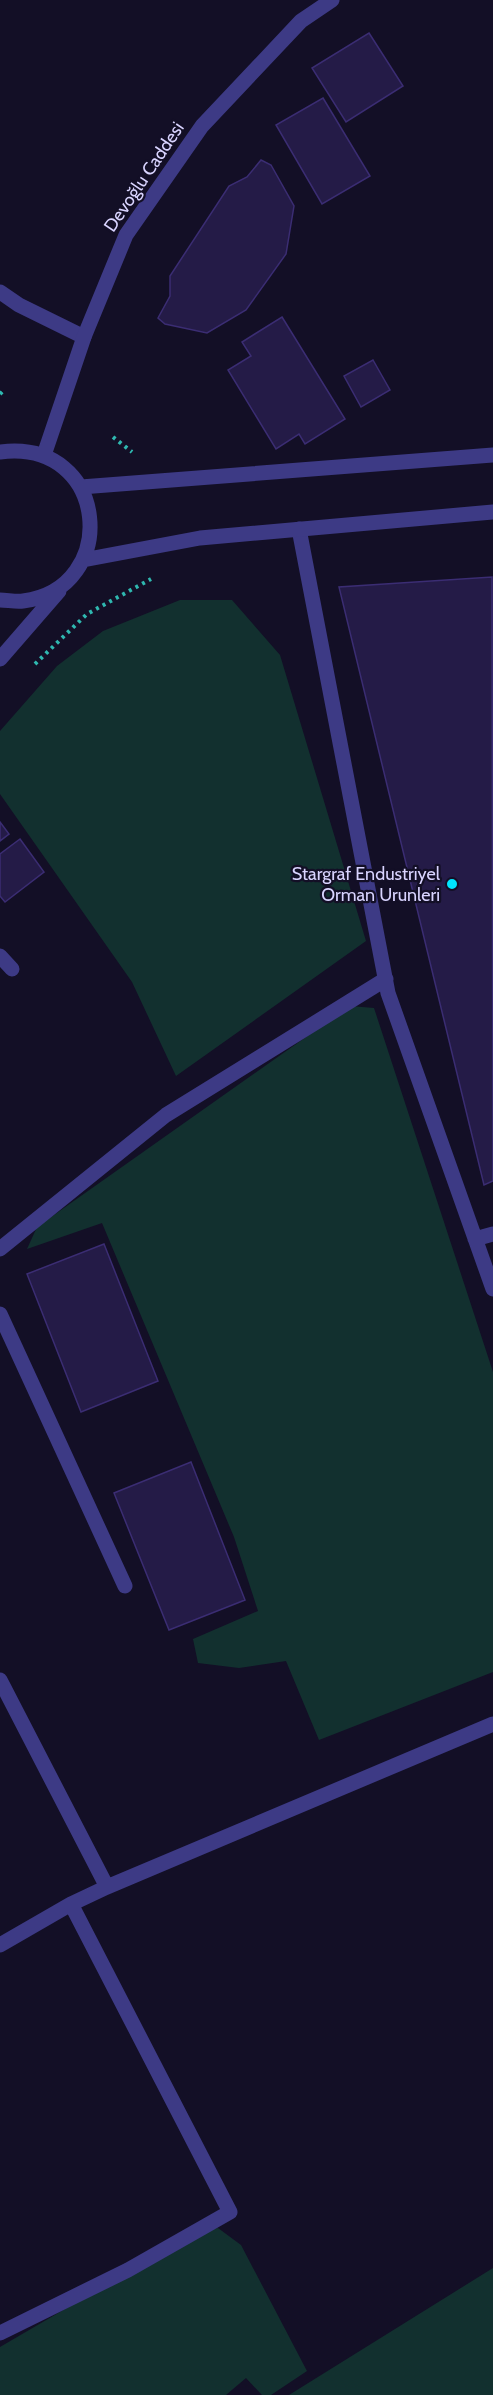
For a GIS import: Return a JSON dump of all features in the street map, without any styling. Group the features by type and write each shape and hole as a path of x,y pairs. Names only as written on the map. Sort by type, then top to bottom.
{"street":[{"name":"Devoğlu Caddesi","path":"44,455 84,337 126,235 202,126 301,21 332,0"},
{"path":"0,292 19,305 84,337"},
{"path":"0,452 19,450 44,455 65,468 81,487 90,511 91,536 83,560 0,659"},
{"path":"81,487 493,455"},
{"path":"83,560 200,538 493,512"},
{"path":"299,529 388,993 493,1289"},
{"path":"0,600 23,601 47,594 68,580"},
{"path":"0,956 12,969"},
{"path":"0,1249 166,1115 386,979"},
{"path":"476,1239 493,1234"},
{"path":"0,1314 125,1586"},
{"path":"0,1680 107,1887"},
{"path":"0,1945 71,1904 107,1887 493,1724"},
{"path":"0,2333 128,2270 230,2212 71,1904"}],"path":[{"path":"113,437 132,452"},
{"path":"36,664 87,614 150,579"}],"green space":[{"path":"180,600 232,600 280,655 366,941 176,1076 132,982 0,794 0,731 57,666 103,631"},
{"path":"350,1006 374,1008 493,1372 493,1672 319,1740 286,1661 239,1668 198,1663 193,1639 258,1611 234,1537 102,1223 27,1249 37,1227"},
{"path":"218,2228 241,2245 307,2371 271,2395 262,2395 246,2378 226,2395 0,2395 0,2347 197,2232"},
{"path":"493,2268 493,2395 289,2395"}],"building":[{"path":"369,33 403,86 346,122 312,68"},
{"path":"323,98 370,176 322,204 276,125"},
{"path":"261,160 271,165 294,206 286,254 246,310 207,333 165,324 158,318 170,296 170,276 229,186 247,177"},
{"path":"282,317 345,419 305,444 299,434 276,449 228,370 251,356 242,342"},
{"path":"373,360 390,390 361,407 344,376"},
{"name":"Stargraf Endustriyel Orman Urunleri","path":"492,577 493,1181 484,1185 339,587"},
{"path":"0,822 9,834 0,841"},
{"path":"20,839 44,872 5,902 0,896 0,854"},
{"path":"104,1244 158,1381 81,1412 27,1274"},
{"path":"191,1462 245,1600 169,1630 114,1493"}],"place":[{"name":"Stargraf Endustriyel Orman Urunleri","path":"452,884"}]}
